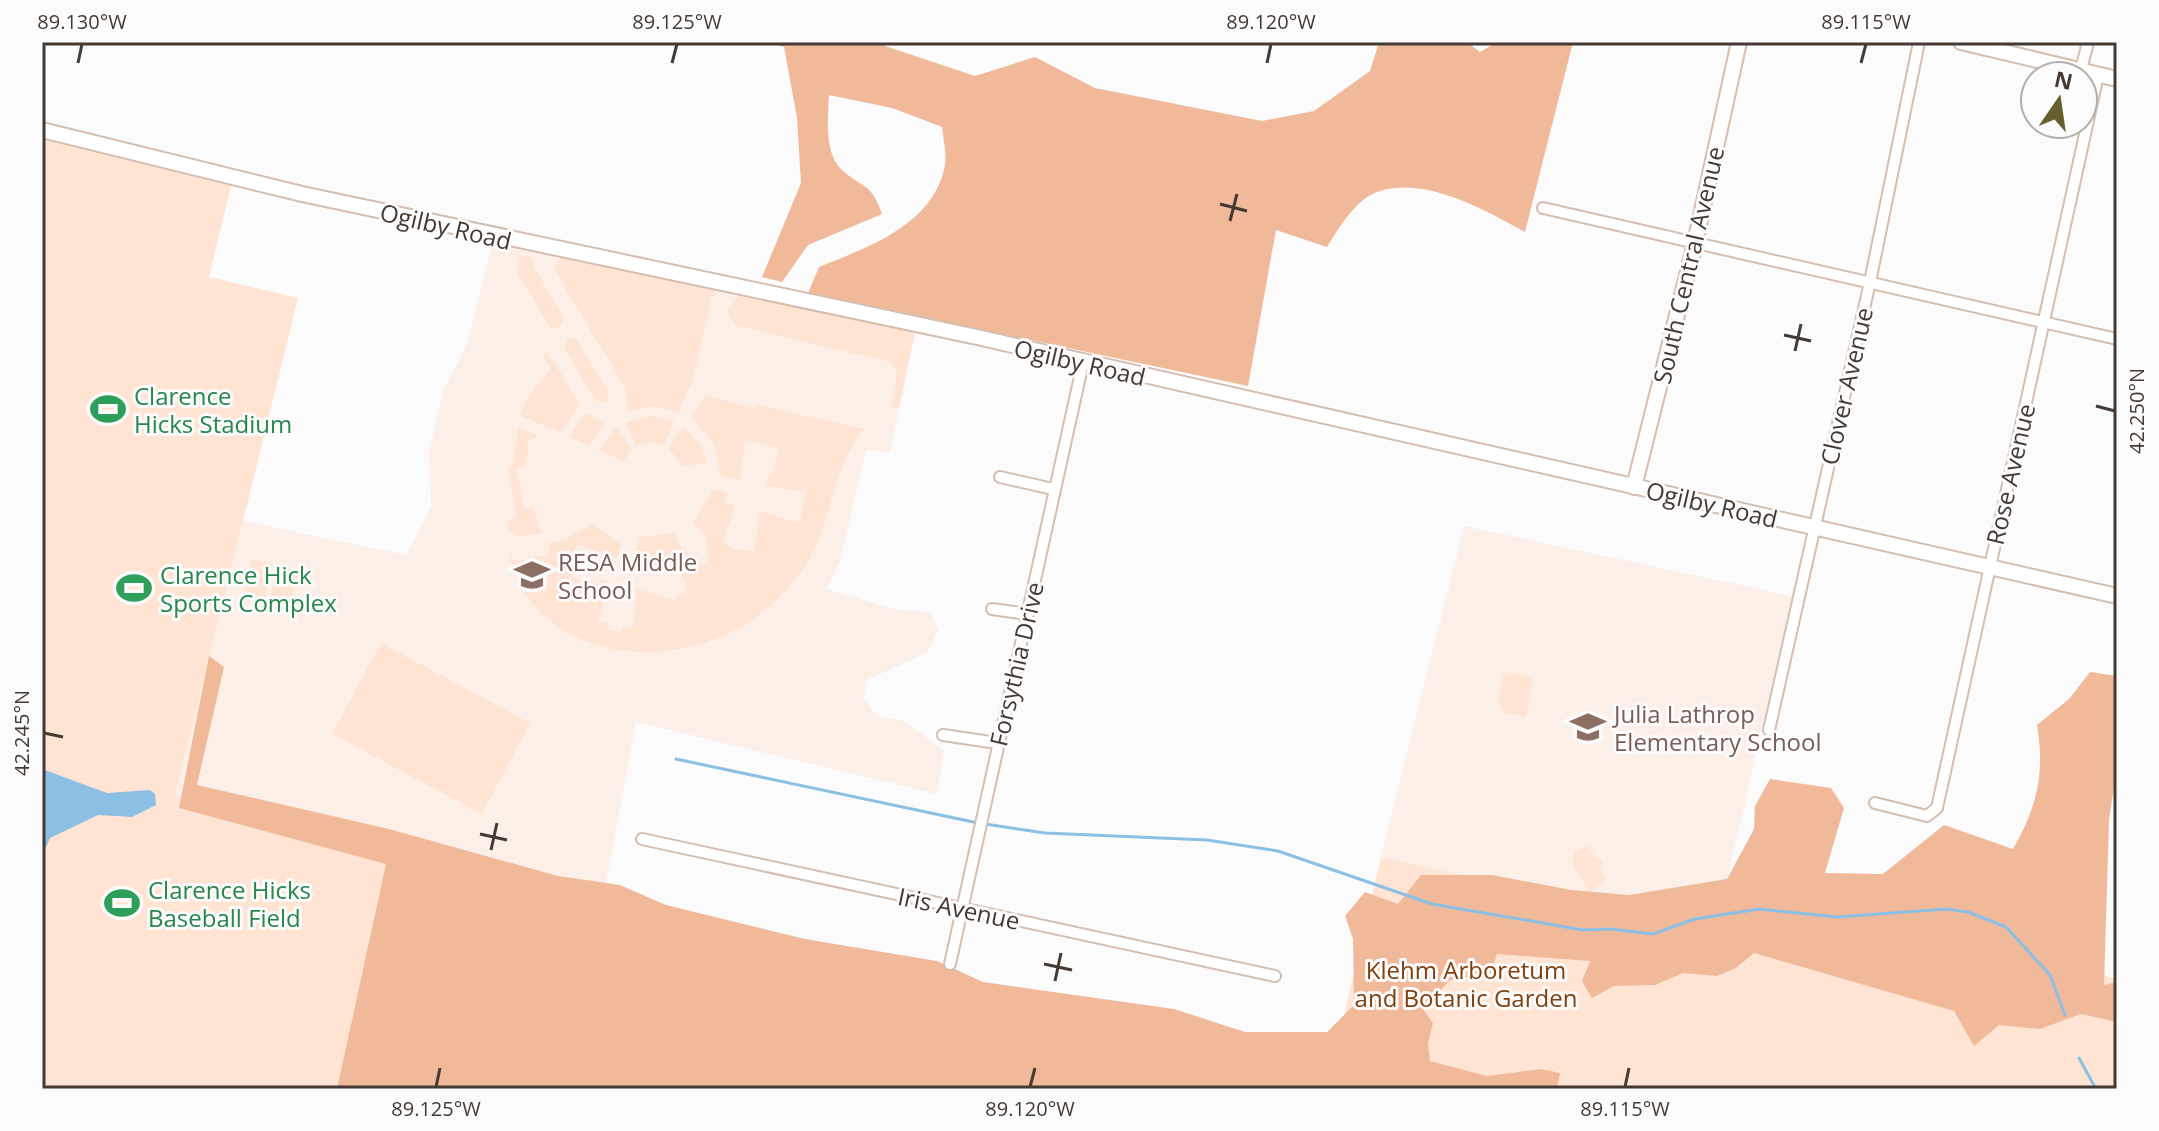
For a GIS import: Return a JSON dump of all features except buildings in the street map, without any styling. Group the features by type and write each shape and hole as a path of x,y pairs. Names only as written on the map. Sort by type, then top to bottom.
{"street":[{"name":"South Central Avenue","path":"1634,487 1695,243 1739,42"},
{"name":"Clover Avenue","path":"1769,730 1870,282 1919,42"},
{"path":"1961,42 2020,49 2052,60"},
{"name":"Ogilby Road","path":"42,130 473,232 977,337 2117,596"},
{"name":"Rose Avenue","path":"1875,803 1927,816 1937,808 2084,140"},
{"path":"1543,208 2117,339"},
{"name":"Forsythia Drive","path":"950,964 1083,363"},
{"path":"1000,477 1053,489"},
{"path":"992,609 1028,614"},
{"path":"943,735 997,743"},
{"name":"Iris Avenue","path":"642,839 1275,976"}],"shaded area":[{"path":"768,42 873,42 975,76 1035,57 1095,88 1262,121 1314,111 1370,71 1379,42 1467,42 1480,52 1497,42 1573,42 1525,232 1454,197 1414,188 1395,188 1369,196 1348,215 1327,247 1276,230 1248,386 808,293 819,267 896,231 928,203 938,186 945,165 942,127 892,108 829,95 828,134 832,154 841,169 870,190 882,214 808,245 782,282 762,277 801,183 797,118 784,47"},
{"name":"RESA Middle School","path":"493,240 915,332 890,453 866,450 840,561 827,589 894,609 932,613 938,631 928,652 867,680 863,699 879,717 901,720 944,750 937,794 636,722 602,905 387,858 175,796 243,521 406,555 431,507 429,451 444,389 467,345"},
{"name":"Julia Lathrop Elementary School","path":"1464,526 1792,596 1723,898 1606,907 1381,857"},
{"name":"Klehm Arboretum and Botanic Garden","path":"209,656 224,667 197,785 389,829 558,876 620,885 666,905 805,939 937,961 983,982 1174,1009 1245,1032 1327,1032 1354,1005 1353,939 1345,916 1365,892 1398,904 1421,875 1492,875 1571,890 1629,895 1727,879 1754,829 1755,806 1770,779 1831,788 1844,808 1825,873 1883,874 1944,825 2013,849 2028,819 2037,790 2040,759 2037,725 2069,699 2090,672 2117,676 2117,767 2109,820 2104,985 2117,982 2117,1022 2081,1014 2040,1029 1999,1025 1974,1046 1954,1011 1754,953 1736,968 1717,976 1683,973 1655,985 1614,986 1592,998 1582,981 1590,961 1497,954 1491,973 1450,980 1423,1009 1433,1023 1428,1044 1430,1061 1487,1076 1541,1069 1560,1073 1557,1089 337,1089 386,864 179,808"}],"green space":[{"path":"42,139 231,186 209,277 298,298 175,796 387,858 1293,1055 1338,1042 1381,857 1606,907 2087,944 2106,976 2117,980 2117,1089 42,1089"},
{"path":"526,255 533,261 564,318 560,328 550,327 517,272 519,258"},
{"path":"569,257 712,288 715,296 712,296 693,380 678,412 653,406 628,411 625,387 554,269 560,258"},
{"path":"739,296 915,332 899,408 892,406 897,373 890,362 735,325 727,312"},
{"path":"575,338 609,391 607,402 596,401 564,348 568,339"},
{"path":"548,353 580,404 560,432 519,415 533,390 552,368 542,356"},
{"path":"706,395 754,409 758,405 864,429 847,456 822,531 808,561 782,594 751,621 689,647 656,652 622,651 590,643 560,628 525,594 514,575 510,553 515,561 549,555 549,543 567,539 591,524 621,544 618,558 578,545 568,564 573,566 571,577 598,584 600,580 610,582 598,621 609,624 608,630 621,632 623,627 632,629 637,589 676,601 677,594 684,593 687,580 681,578 683,569 642,564 644,554 636,552 639,537 675,533 682,550 685,549 690,556 694,553 702,565 709,564 706,536 693,522 713,490 727,493 725,503 735,505 723,543 733,549 754,551 760,511 799,523 806,492 766,486 769,474 773,475 778,448 745,440 740,480 721,476 714,444 691,416"},
{"path":"586,413 605,424 589,446 569,437"},
{"path":"651,416 674,421 663,446 651,442 636,445 625,422"},
{"path":"683,427 700,444 706,463 682,466 669,448"},
{"path":"518,428 539,435 529,440 526,466 517,469 524,509 533,508 541,533 519,537 509,531 507,522 516,516 508,469 513,464"},
{"path":"616,428 632,449 623,461 599,450"},
{"path":"252,559 273,564 265,598 244,593"},
{"path":"278,565 299,570 291,604 270,599"},
{"path":"381,643 530,723 482,814 332,734"},
{"path":"1504,672 1533,677 1526,717 1505,713 1498,702"},
{"path":"1588,846 1595,857 1603,859 1601,872 1606,881 1589,892 1572,864 1575,851"}],"water":[{"path":"42,769 107,793 150,790 155,794 156,805 132,817 98,815 50,838 42,856"}],"waterway":[{"path":"676,759 978,823"},
{"path":"985,824 1045,833 1207,840 1278,851 1432,904 1583,930 1610,929 1653,934 1695,919 1759,909 1837,917 1947,909 1968,912 2006,927 2050,975 2065,1015"},
{"path":"2079,1058 2096,1089"}],"place":[{"name":"Clarence Hicks Stadium","path":"108,409"},
{"name":"RESA Middle School","path":"532,575"},
{"name":"Clarence Hick Sports Complex","path":"134,588"},
{"name":"Julia Lathrop Elementary School","path":"1588,727"},
{"name":"Clarence Hicks Baseball Field","path":"122,903"}]}
